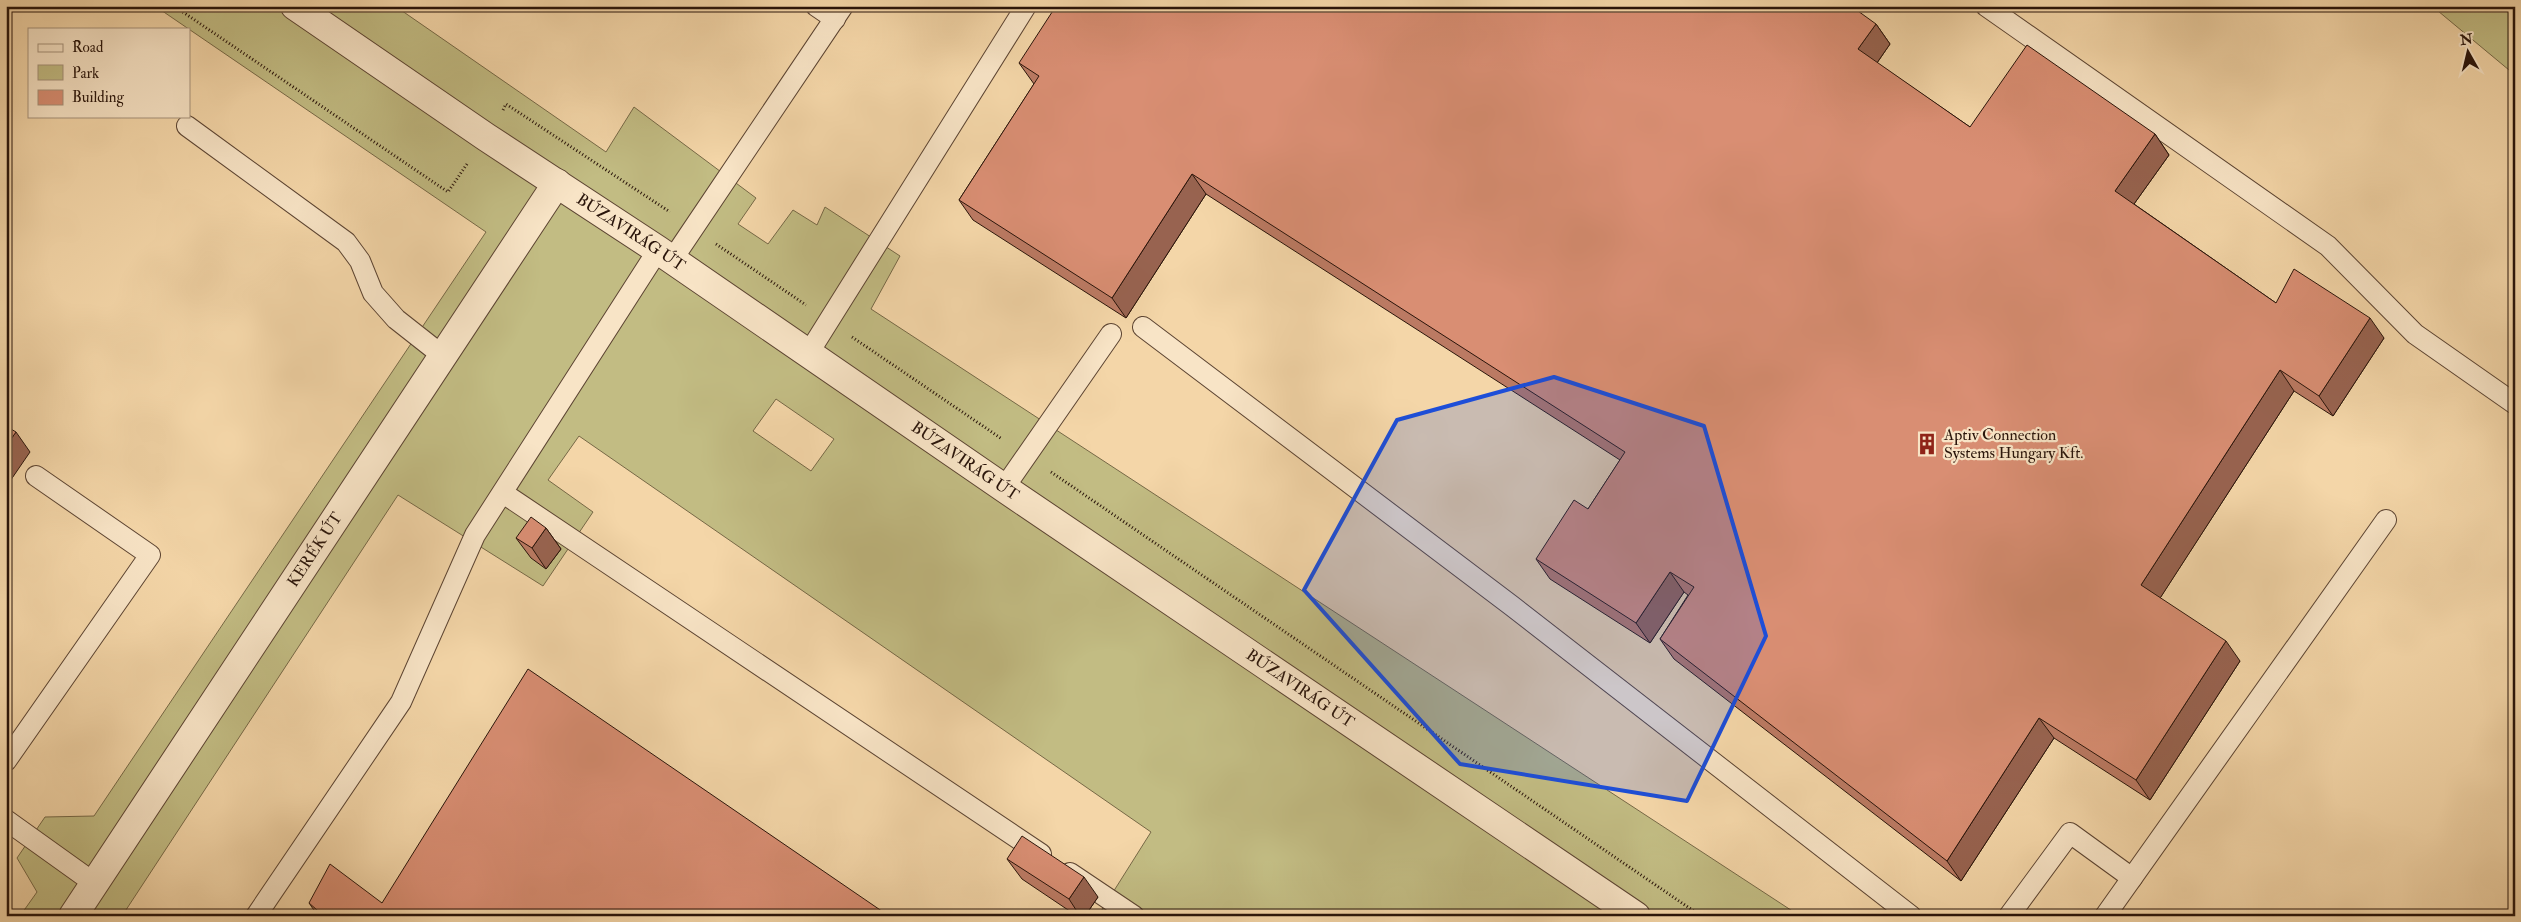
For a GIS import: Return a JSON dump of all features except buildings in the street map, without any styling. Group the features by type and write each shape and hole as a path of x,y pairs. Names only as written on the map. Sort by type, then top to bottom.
{"street":[{"name":"BÚZAVIRÁG ÚT","path":"295,6 665,255 1004,488 1636,916"},
{"name":"KERÉK ÚT","path":"73,916 557,183"}],"lane":[{"path":"256,916 401,702 475,535 665,255 693,228 839,13 816,6"},
{"path":"808,354 1026,6"},
{"path":"1986,6 2328,246 2416,334 2515,404"},
{"path":"187,126 346,242 360,261 373,293 396,318 443,356"},
{"path":"1143,327 1512,606 1911,916"},
{"path":"1004,488 1111,334"},
{"path":"6,761 150,555 36,476"},
{"path":"503,494 1134,916"},
{"path":"2105,916 2386,520"},
{"path":"6,820 94,883"},
{"path":"2009,916 2070,833 2132,878"}],"path":[{"path":"174,6 448,192 472,156"},
{"path":"501,112 506,104 693,228 1701,916"}],"highlighted area":[{"path":"1554,377 1704,426 1766,636 1687,801 1460,764 1304,590 1397,420"}],"green space":[{"path":"155,6 395,6 606,152 634,107 756,198 738,224 768,244 793,210 817,225 825,207 900,256 871,309 1800,916 1098,916 1151,832 579,436 548,480 593,512 543,586 398,495 122,916 20,916 37,892 17,858 45,817 94,816 486,232 190,30 190,28","holes":["776,399 834,439 811,471 753,431"]},
{"path":"2432,6 2515,6 2515,75"}],"place":[{"name":"Aptiv Connection Systems Hungary Kft.","path":"1927,444"}]}
